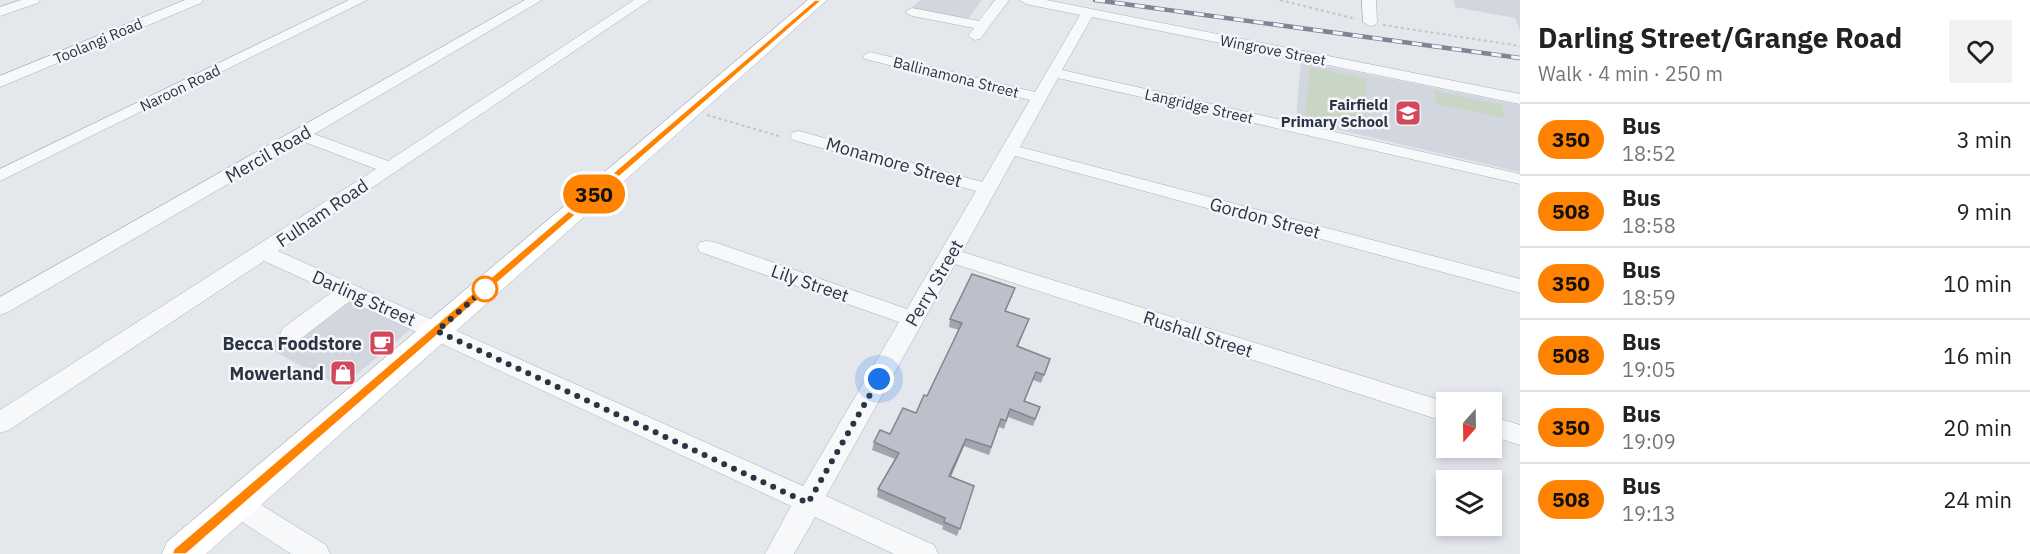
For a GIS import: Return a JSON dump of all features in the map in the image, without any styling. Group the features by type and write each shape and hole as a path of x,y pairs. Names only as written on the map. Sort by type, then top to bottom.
{"main road":[{"path":"180,554 818,0"}],"street":[{"path":"0,12 33,0"},
{"name":"Toolangi Road","path":"0,82 196,0"},
{"name":"Naroon Road","path":"0,176 360,0"},
{"name":"Mercil Road","path":"0,307 535,0"},
{"name":"Fulham Road","path":"0,423 643,0"},
{"path":"973,39 1002,0"},
{"name":"Wingrove Street","path":"1026,0 1520,99"},
{"path":"1369,0 1370,22"},
{"path":"912,12 983,26"},
{"name":"Perry Street","path":"779,554 951,256 1088,12"},
{"name":"Ballinamona Street","path":"870,56 1041,98"},
{"name":"Langridge Street","path":"1054,73 1520,179"},
{"path":"301,135 390,168"},
{"name":"Monamore Street","path":"792,137 988,189"},
{"name":"Gordon Street","path":"1011,150 1520,286"},
{"name":"Lily Street","path":"707,247 913,319"},
{"name":"Darling Street","path":"263,252 808,503 924,554"},
{"name":"Rushall Street","path":"951,256 1436,409"},
{"path":"291,334 349,291"},
{"path":"1502,429 1520,435"},
{"path":"237,504 316,554"}],"path":[{"path":"1280,0 1370,22 1520,46"},
{"path":"706,115 792,137"}],"shaded area":[{"path":"920,0 982,0 966,22 909,11"},
{"path":"1454,0 1520,0 1520,31 1515,18 1455,7"},
{"name":"Fairfield Primary School","path":"1301,61 1520,105 1520,172 1296,120"},
{"path":"337,294 411,329 341,387 266,347"}],"green space":[{"path":"1310,67 1366,79 1366,129 1305,115"},
{"path":"1435,91 1502,105 1505,118 1436,104"}],"building":[{"path":"972,274 1015,288 1005,311 1029,319 1017,346 1050,359 1044,375 1036,372 1024,401 1040,407 1035,419 1010,409 1006,421 1001,419 991,447 966,439 949,476 974,486 960,529 944,522 945,518 878,489 899,453 874,442 880,430 890,434 903,408 916,413 924,395 927,396 962,323 950,319"}],"railway":[{"path":"1095,0 1520,58"}],"bus line":[{"name":"350","path":"180,554 818,0"}],"place":[{"name":"Fairfield Primary School","path":"1408,113"},
{"name":"Becca Foodstore","path":"382,343"},
{"name":"Mowerland","path":"343,373"}],"route":[{"path":"485,289 488,286 437,331 808,503 879,379"}]}
